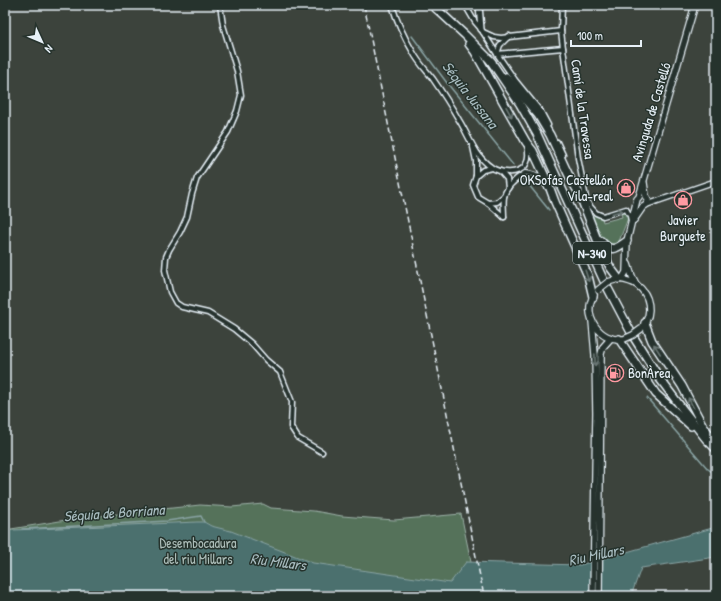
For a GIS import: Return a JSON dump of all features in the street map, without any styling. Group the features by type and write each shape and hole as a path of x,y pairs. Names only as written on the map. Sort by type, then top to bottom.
{"highway":[{"name":"N-340","path":"432,5 490,60 520,104 537,134 604,281 626,324 660,380 706,439 716,449"},
{"path":"465,35 468,43 475,52 536,158 588,276 593,297"},
{"path":"490,60 497,65 538,115 550,135 578,193 598,242 610,267 619,280"},
{"path":"592,225 606,247 611,249 618,248 627,241"},
{"path":"643,326 682,386 703,426 716,443"},
{"path":"621,339 656,394 680,415 697,433 706,439"}],"main road":[{"name":"Avinguda de Castelló","path":"619,280 626,272 627,241 631,224 696,5"},
{"name":"Avinguda de Castelló","path":"643,181 646,196"},
{"path":"642,195 646,196 648,201 645,206 639,205 638,199 642,195"},
{"name":"Avinguda de Castelló","path":"631,224 645,206"},
{"name":"Avinguda de Castelló","path":"627,262 636,284"},
{"path":"592,321 603,334 611,338 621,339 633,335 643,326 648,317 649,304 644,293 636,284 619,280 608,282 598,290 593,297 590,313 595,355 599,596"},
{"path":"593,596 601,354 603,347 611,338"}],"street":[{"path":"220,5 223,25 237,71 241,95 237,111 228,132 197,178 187,218 166,257 165,270 170,292 176,303 182,307 208,313 234,329 252,344 266,360 280,372 292,402 291,427 298,438 322,452"},
{"path":"392,5 400,29 414,54 446,98 460,120 472,145 481,158 492,168 500,171 515,172 523,168 528,161 529,153 526,142"},
{"path":"465,5 515,80 541,112 560,147 574,179 578,193"},
{"path":"479,5 482,31"},
{"name":"Camí de la Travessa","path":"562,5 561,31 563,48 578,158 586,198 589,205 596,213 603,216 626,209 630,216 631,224"},
{"path":"482,31 494,37 501,38 561,31"},
{"path":"497,54 500,45 509,36"},
{"path":"497,54 563,48"},
{"path":"472,145 476,161 476,176 473,185 478,197 488,203 504,217 504,196"},
{"path":"476,176 483,170 492,168"},
{"path":"500,171 507,179 508,188"},
{"path":"488,203 497,202 504,196 508,188 518,177 525,173 536,175 546,184 555,202"},
{"path":"645,206 716,181"},
{"path":"646,196 654,200 661,200"}],"green space":[{"path":"590,211 602,218 603,222 622,217 621,213 628,215 618,244 611,245 604,240"},
{"name":"Desembocadura del riu Millars","path":"263,504 271,508 394,520 461,514 478,596 5,596 5,530 72,519 200,505 232,507"}],"water":[{"name":"Desembocadura del riu Millars","path":"204,522 211,526 231,531 313,563 450,583 466,562 580,565 716,527 716,557 641,568 631,596 5,596 5,531"}],"waterway":[{"name":"Séquia Jussana","path":"412,36 447,83 513,165"},
{"name":"Séquia Jussana","path":"524,179 549,210"},
{"name":"Séquia Jussana","path":"647,398 708,469 716,475"},
{"name":"Séquia de Borriana","path":"22,529 167,521 201,516 204,522"}],"railway":[{"path":"364,5 484,596"}],"place":[{"name":"OKSofás Castellón Vila-real","path":"626,188"},
{"name":"Javier Burguete","path":"683,200"},
{"name":"BonÀrea","path":"615,373"}],"water label":[{"name":"Riu Millars","path":"596,555"},
{"name":"Riu Millars","path":"278,562"}]}
